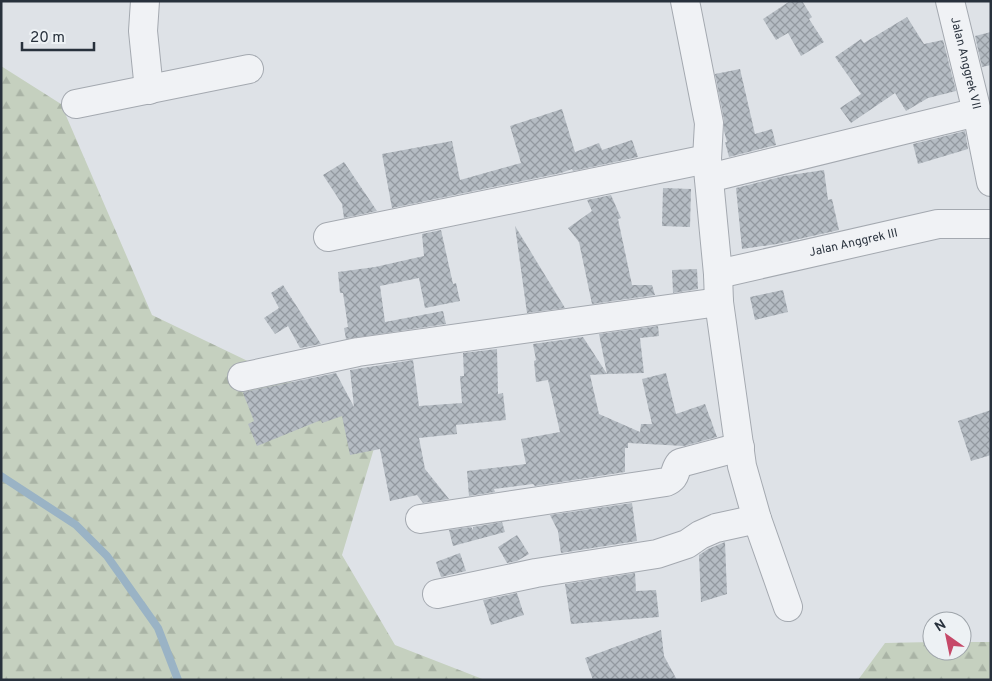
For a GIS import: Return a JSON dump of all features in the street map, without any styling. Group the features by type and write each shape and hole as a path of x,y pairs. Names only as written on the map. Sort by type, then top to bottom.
{"street":[{"path":"145,1 143,31 149,90"},
{"path":"685,1 709,123 708,169 719,302 742,466 757,519 788,607"},
{"name":"Jalan Anggrek VII","path":"950,1 977,112 991,182"},
{"path":"76,104 249,69"},
{"path":"328,236 708,169 977,112"},
{"name":"Jalan Anggrek III","path":"718,274 938,224 991,224"},
{"path":"242,377 358,352 719,302"},
{"path":"420,519 666,482 675,475 677,466 680,463 740,447"},
{"path":"437,594 536,572 657,554 687,544 700,535 716,528 757,519"}],"green space":[{"path":"1,66 61,104 152,315 381,425 342,555 395,645 485,680 1,680"},
{"path":"922,642 922,661 972,661 972,642 991,642 991,680 858,680 885,643"}],"building":[{"path":"790,1 802,1 812,17 809,19 824,42 801,56 788,33 776,40 763,19"},
{"path":"907,17 924,44 943,40 956,91 928,98 906,111 895,93 851,123 840,108 861,94 835,57 861,39 864,43"},
{"path":"991,32 991,65 982,67 975,36"},
{"path":"740,69 755,134 772,129 776,145 729,157 715,74"},
{"path":"562,109 575,152 599,143 602,150 632,140 638,157 573,171 572,169 561,173 392,208 382,154 452,141 460,180 521,163 510,126"},
{"path":"965,131 968,149 918,164 913,144"},
{"path":"344,162 377,211 344,218 342,204 323,175"},
{"path":"824,170 828,200 832,199 839,230 777,244 742,249 736,188 784,176"},
{"path":"663,188 691,189 690,227 662,226"},
{"path":"611,195 621,218 618,219 632,285 652,285 655,295 592,304 579,242 568,228 592,211 587,200"},
{"path":"515,226 565,308 527,313"},
{"path":"441,230 453,284 456,283 460,301 425,308 419,278 380,286 385,322 443,311 446,324 346,339 344,328 348,327 343,293 340,293 338,272 375,267 424,256 422,234"},
{"path":"697,269 698,289 673,293 672,270"},
{"path":"283,285 321,344 300,348 288,326 275,334 264,318 279,308 271,293"},
{"path":"783,290 788,312 755,320 750,297"},
{"path":"658,326 659,336 640,338 644,373 607,374 599,334"},
{"path":"583,337 607,374 590,375 599,414 640,432 641,424 652,424 642,379 666,373 676,414 705,404 717,437 684,446 628,443 628,448 625,448 625,472 535,486 533,484 494,489 495,492 469,496 467,471 526,464 521,439 560,432 548,380 536,382 534,361 536,360 533,344"},
{"path":"497,349 498,394 503,393 506,420 456,425 457,434 419,438 425,469 449,499 423,503 417,495 390,501 380,449 350,455 342,416 322,423 321,420 257,446 248,424 254,421 244,392 336,373 354,407 350,370 413,360 419,406 462,403 460,376 464,376 463,353"},
{"path":"991,410 991,455 971,461 958,421"},
{"path":"632,503 637,541 561,553 558,531 550,515"},
{"path":"502,522 505,532 453,546 449,530 471,527 473,530 473,527"},
{"path":"517,535 529,554 517,561 507,563 498,547"},
{"path":"725,542 727,594 701,602 699,555"},
{"path":"460,553 466,571 441,577 436,562"},
{"path":"635,573 636,591 656,590 659,617 571,624 565,584"},
{"path":"517,593 524,615 491,625 483,600"},
{"path":"661,630 664,656 677,680 593,680 585,658"}],"waterway":[{"path":"1,476 76,525 107,556 158,628 178,680"}]}
